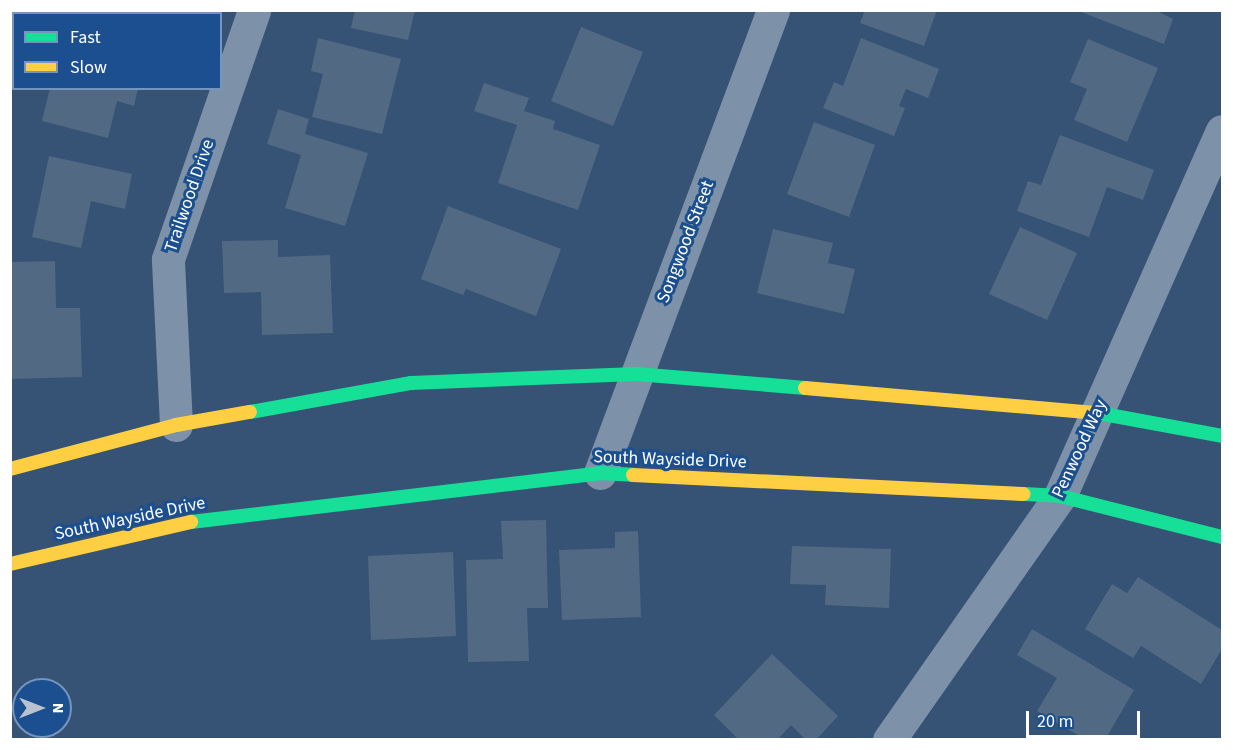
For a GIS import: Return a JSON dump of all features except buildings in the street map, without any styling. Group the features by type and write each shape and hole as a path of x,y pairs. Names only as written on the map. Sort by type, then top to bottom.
{"main road":[{"path":"10,469 176,425 411,383 636,374 1097,413 1222,436"},
{"name":"South Wayside Drive","path":"10,564 180,523 600,472 1060,496 1222,537"}],"street":[{"name":"Trailwood Drive","path":"176,425 168,259 254,10"},
{"name":"Songwood Street","path":"600,472 773,10"},
{"name":"Penwood Way","path":"889,740 1060,496 1222,131"}],"traffic: fast":[{"path":"250,412 411,383 636,374 805,388"},
{"path":"1098,413 1222,436"},
{"path":"191,522 600,473 633,475"},
{"path":"1024,494 1060,496 1222,537"}],"traffic: slow":[{"path":"805,388 1098,413"},
{"path":"10,469 176,425 250,412"},
{"path":"633,475 1024,494"},
{"path":"10,564 191,522"}]}
